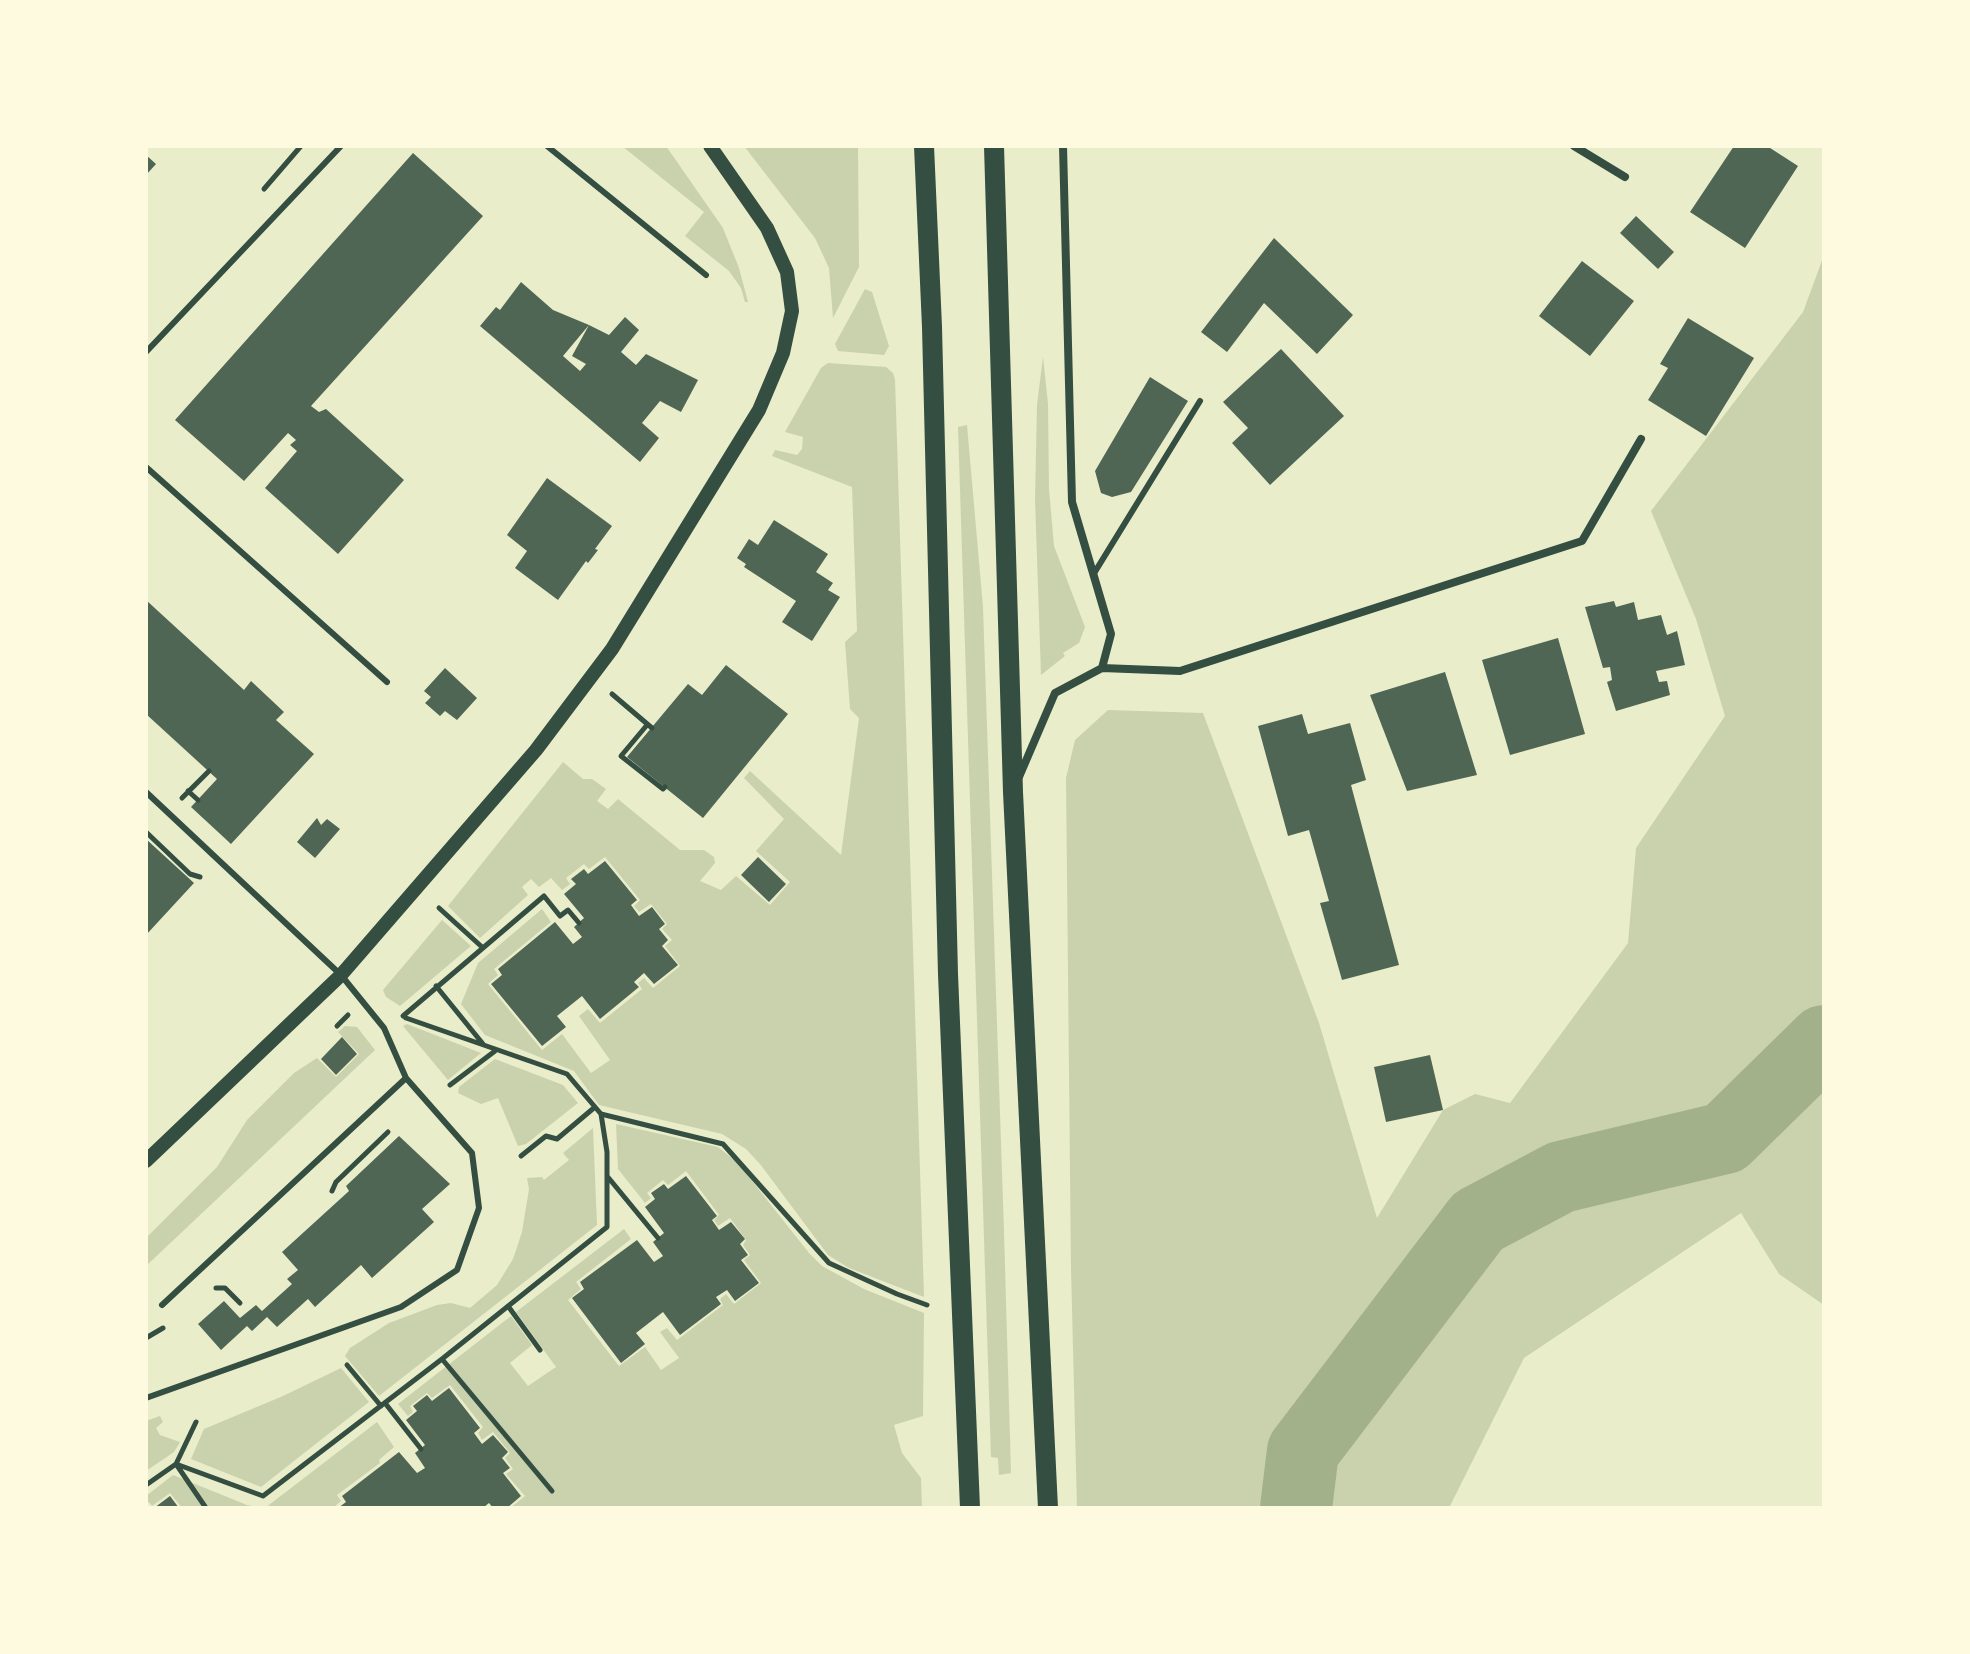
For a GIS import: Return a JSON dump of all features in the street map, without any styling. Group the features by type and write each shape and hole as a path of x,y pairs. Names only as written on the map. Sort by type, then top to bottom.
{"main road":[{"path":"924,146 935,406 948,974 970,1508"},
{"path":"994,146 1013,792 1048,1508"}],"street":[{"path":"146,1161 341,975 536,750 612,649 759,410 783,353 792,311 787,272 767,228 710,146"},
{"path":"1063,146 1072,502 1111,634 1102,668"},
{"path":"1574,146 1625,177"},
{"path":"1013,792 1055,693 1102,668 1180,671 1582,541 1641,439"}],"lane":[{"path":"146,352 341,146"},
{"path":"547,146 706,275"},
{"path":"1093,575 1200,401"},
{"path":"146,467 387,682"},
{"path":"146,792 341,975 384,1028 406,1078 472,1153 479,1208 457,1270 401,1307 146,1398"},
{"path":"162,1305 406,1078"}],"path":[{"path":"612,693 649,726 621,756 663,789 665,787"},
{"path":"178,801 209,771"},
{"path":"188,791 198,800"},
{"path":"146,832 168,857 190,874"},
{"path":"402,1016 544,896 560,916 568,910 579,923"},
{"path":"439,908 482,947"},
{"path":"436,986 485,1046"},
{"path":"176,1464 263,1496 607,1227 607,1152 601,1114 567,1074 402,1016 374,988 337,1026"},
{"path":"450,1085 496,1050"},
{"path":"521,1156 546,1136 557,1139 595,1107"},
{"path":"601,1114 723,1144 829,1263 927,1305"},
{"path":"332,1191 336,1182 388,1132"},
{"path":"607,1176 658,1238"},
{"path":"508,1306 540,1350"},
{"path":"442,1359 552,1491"},
{"path":"347,1365 421,1449"},
{"path":"146,1485 176,1464 196,1422"},
{"path":"176,1464 206,1508"}],"green space":[{"path":"622,146 666,146 723,228 748,302 745,302 741,288 729,271 685,236 704,212"},
{"path":"744,146 858,146 859,267 833,318 829,268 815,238"},
{"path":"1824,255 1824,1305 1779,1274 1741,1213 1524,1358 1449,1508 1077,1508 1066,778 1075,740 1108,710 1203,713 1319,1023 1377,1218 1443,1110 1475,1094 1510,1103 1628,943 1636,848 1725,716 1696,619 1651,511 1803,312"},
{"path":"865,289 872,292 889,346 884,355 838,351 835,344"},
{"path":"1043,357 1054,546 1085,627 1079,643 1063,653 1065,656 1041,675 1035,499 1037,405"},
{"path":"828,363 886,367 895,379 924,1297 849,1268 828,1255 746,1149 722,1134 599,1105 574,1071 485,1035 461,1004 478,963 542,909 551,922 494,969 498,975 488,984 542,1050 562,1034 591,1073 610,1060 579,1016 588,1009 600,1023 642,989 638,983 644,978 653,988 680,966 665,946 672,940 662,929 667,924 651,904 639,912 634,906 640,900 605,857 589,869 584,864 566,878 570,884 562,890 551,878 539,887 531,879 522,887 528,895 480,938 448,906 563,762 583,779 592,779 606,789 597,801 608,809 618,799 680,850 704,850 714,857 715,863 700,881 721,890 736,876 770,905 790,882 756,851 784,819 744,778 750,771 841,855 859,718 850,709 845,642 857,631 852,487 772,456 775,450 797,455 802,449 803,437 785,432 821,368"},
{"path":"967,425 983,607 1004,1232 1011,1473 999,1475 998,1458 991,1457 958,427"},
{"path":"442,920 471,946 400,1006 386,997 383,990"},
{"path":"407,1024 481,1053 448,1080 403,1026"},
{"path":"345,1026 357,1027 375,1050 146,1266 146,1238 217,1167 247,1120 294,1073 317,1058 336,1077 359,1054 338,1032"},
{"path":"495,1059 563,1085 578,1103 526,1144 518,1146 498,1098 481,1104 458,1093 459,1087"},
{"path":"616,1124 718,1147 737,1162 822,1266 864,1289 924,1313 923,1416 894,1425 902,1453 921,1478 922,1508 510,1508 525,1496 506,1474 513,1469 505,1458 510,1453 493,1432 482,1440 478,1433 483,1427 450,1385 432,1398 427,1393 410,1406 413,1412 408,1416 398,1404 511,1316 532,1345 510,1363 528,1386 556,1367 516,1312 624,1229 631,1239 576,1282 581,1289 568,1300 619,1366 645,1347 661,1370 679,1358 660,1332 667,1328 677,1340 723,1305 720,1299 726,1294 734,1304 761,1283 744,1260 750,1255 743,1245 746,1240 730,1218 718,1226 714,1220 719,1215 686,1171 668,1185 663,1180 647,1193 651,1198 645,1203 618,1169"},
{"path":"593,1128 597,1225 379,1396 345,1356 350,1348 389,1323 437,1305 451,1303 470,1308 497,1285 513,1259 522,1232 529,1189 527,1178 542,1177 544,1180 569,1160 563,1153"},
{"path":"341,1368 369,1402 261,1487 191,1459 204,1429"},
{"path":"160,1416 163,1422 156,1428 160,1435 180,1442 174,1452 146,1471 146,1421"},
{"path":"377,1422 394,1447 379,1460 380,1463 337,1495 341,1501 333,1508 265,1508"},
{"path":"173,1475 261,1508 182,1508 170,1493 152,1506 149,1502 146,1504 146,1496"}],"building":[{"path":"1734,146 1767,146 1798,166 1745,248 1690,212"},
{"path":"413,153 483,216 311,406 319,412 326,409 404,480 338,554 265,488 297,451 290,445 296,440 288,433 244,481 175,420"},
{"path":"146,155 156,164 146,175"},
{"path":"1636,216 1674,252 1658,269 1620,233"},
{"path":"1274,238 1353,315 1317,354 1264,303 1227,352 1201,332"},
{"path":"1582,261 1634,301 1590,356 1539,316"},
{"path":"521,282 553,310 589,325 609,335 625,317 639,330 621,352 636,365 646,354 698,380 681,412 660,401 642,423 659,438 640,462 480,326 496,307 500,310","holes":["589,325 572,356 586,364 580,371 563,356"]},
{"path":"1688,318 1754,358 1706,436 1648,400 1668,368 1660,364"},
{"path":"1281,349 1344,416 1270,485 1232,443 1248,428 1223,402"},
{"path":"1150,377 1188,401 1131,492 1112,497 1101,493 1095,471"},
{"path":"547,478 612,526 595,549 598,550 588,563 586,561 558,600 515,568 527,551 507,535"},
{"path":"774,520 828,554 816,572 833,583 828,590 840,597 812,641 782,622 796,601 744,567 746,564 737,558 749,539 758,545"},
{"path":"146,600 244,690 251,681 284,712 276,720 314,754 231,844 191,807 217,779 146,714"},
{"path":"1614,601 1616,607 1634,602 1638,620 1661,615 1667,635 1677,631 1685,665 1656,671 1659,682 1667,681 1670,695 1616,711 1607,682 1612,680 1610,667 1603,668 1585,607"},
{"path":"1558,638 1585,734 1510,755 1482,660"},
{"path":"726,665 788,714 703,818 627,757 688,684 702,695"},
{"path":"445,668 477,698 457,720 445,711 440,716 425,703 431,697 424,691"},
{"path":"1445,672 1477,775 1407,791 1370,695"},
{"path":"1302,714 1308,734 1350,723 1366,780 1351,785 1399,965 1342,980 1320,903 1329,901 1309,830 1288,836 1258,726"},
{"path":"317,818 321,825 327,819 340,829 315,858 297,842"},
{"path":"146,839 194,883 146,935"},
{"path":"758,857 786,884 769,902 741,875"},
{"path":"605,861 637,900 631,905 639,916 652,907 665,924 659,929 668,940 662,946 678,965 654,984 644,973 634,982 639,987 600,1019 582,996 557,1016 566,1027 542,1046 491,984 502,975 498,969 555,922 573,944 582,937 574,927 584,918 564,894 576,884 571,879 584,869 588,874"},
{"path":"342,1037 357,1054 336,1075 321,1059"},
{"path":"1430,1055 1443,1110 1386,1122 1374,1067"},
{"path":"399,1136 450,1184 422,1209 434,1222 372,1278 361,1265 315,1307 308,1299 277,1327 267,1317 252,1331 247,1326 221,1350 198,1324 224,1301 240,1318 256,1305 262,1311 292,1284 287,1279 298,1270 282,1252 349,1191 346,1186"},
{"path":"686,1176 717,1216 712,1220 719,1230 731,1222 745,1239 740,1244 748,1255 741,1260 759,1283 735,1301 727,1290 716,1297 721,1304 680,1335 663,1312 636,1333 645,1344 621,1363 572,1298 584,1289 580,1282 637,1240 654,1262 663,1256 653,1242 664,1233 645,1207 655,1199 651,1193 664,1184 668,1189"},
{"path":"449,1388 480,1428 474,1433 482,1444 493,1435 508,1452 502,1458 510,1468 503,1473 521,1496 507,1508 493,1508 489,1503 483,1508 338,1508 346,1502 342,1496 399,1452 417,1473 425,1468 415,1453 425,1445 406,1420 417,1411 413,1406 427,1395 432,1401"},
{"path":"170,1496 179,1508 154,1508"}],"waterway":[{"path":"1296,1508 1303,1451 1478,1221 1561,1177 1725,1138 1824,1041"}]}
